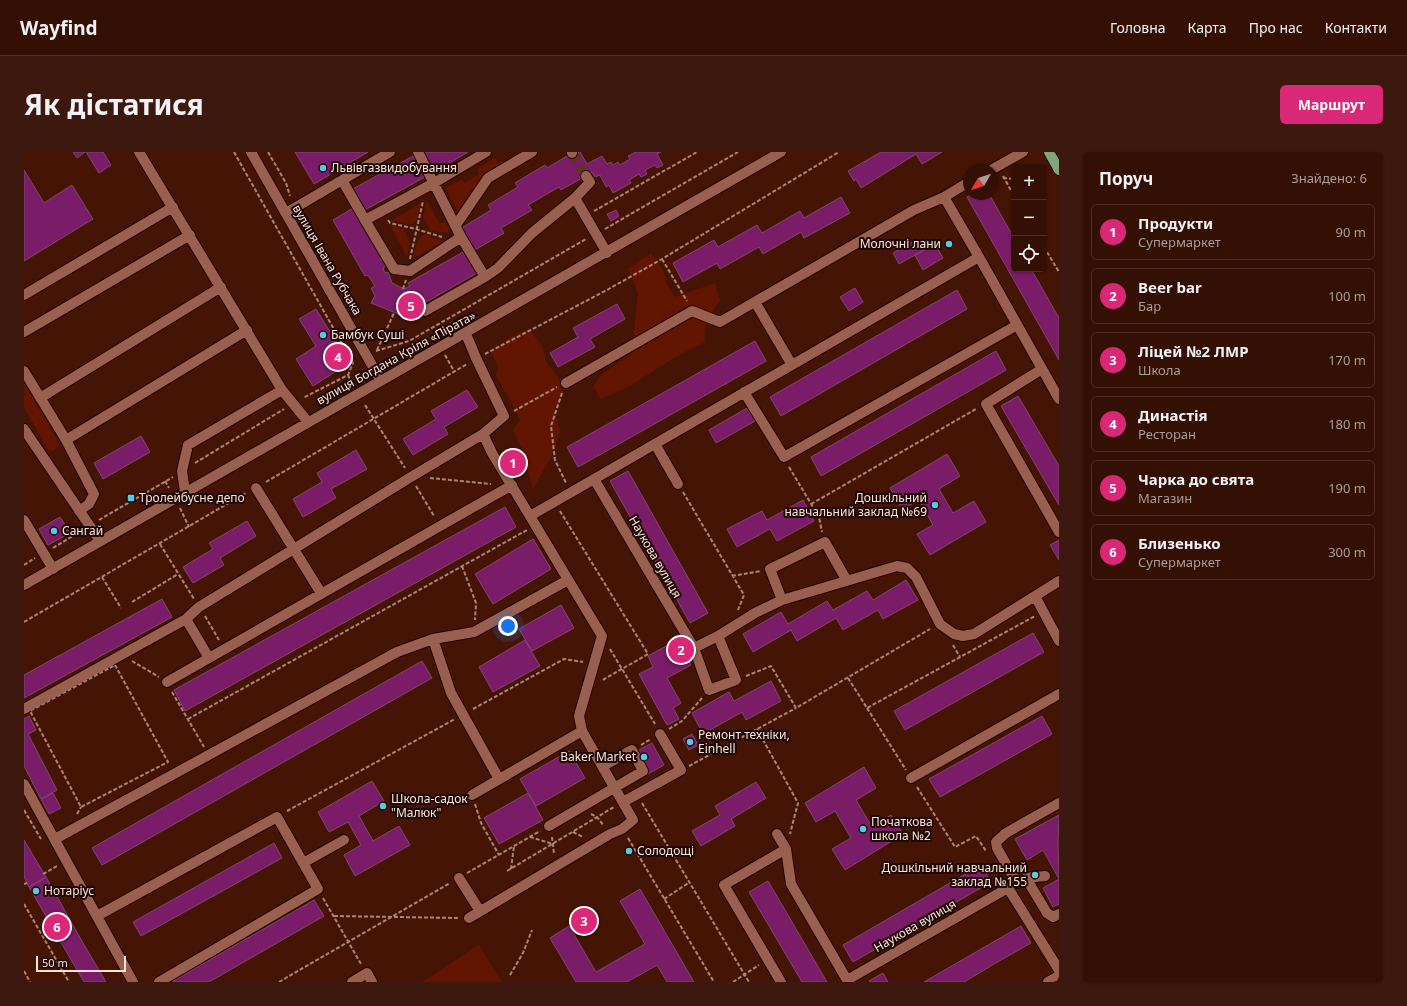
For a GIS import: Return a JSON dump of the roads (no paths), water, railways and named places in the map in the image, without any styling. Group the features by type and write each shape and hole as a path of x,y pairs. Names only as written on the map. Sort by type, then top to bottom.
{"main road":[{"path":"1049,152 1059,170"}],"street":[{"path":"139,152 282,390 308,422"},
{"name":"вулиця Івана Рубчака","path":"251,152 381,381"},
{"path":"286,213 390,152"},
{"path":"418,152 461,237 485,277"},
{"path":"365,220 434,183 486,152"},
{"path":"456,225 488,178 532,152"},
{"name":"вулиця Богдана Кріля «Пірата»","path":"24,585 308,422 466,334 780,152"},
{"path":"999,165 1023,152"},
{"path":"425,311 498,268 532,233 575,198 590,182 586,176"},
{"path":"342,180 394,269 410,271 461,237"},
{"path":"566,383 692,311 720,322 914,210 944,197 963,186"},
{"path":"944,197 1059,399"},
{"path":"575,198 607,253"},
{"path":"24,295 173,207"},
{"path":"24,332 190,235"},
{"path":"532,521 554,502 570,492 978,257"},
{"path":"40,398 221,287"},
{"path":"755,302 792,365"},
{"path":"744,392 784,457 1017,325"},
{"path":"66,440 247,330"},
{"path":"24,709 186,619 199,608 294,549 410,477 484,434 504,416 466,334"},
{"path":"1042,369 986,404 1059,532"},
{"path":"24,372 66,440 94,494 90,504 80,512"},
{"path":"185,492 182,471 188,445 282,390"},
{"path":"24,430 100,542"},
{"path":"469,918 622,828 633,820 582,731 579,716 602,636 568,580 546,553 532,521 492,453 484,434"},
{"path":"655,444 678,484"},
{"name":"Наукова вулиця","path":"594,478 694,648 709,690 736,680 718,636"},
{"path":"167,682 512,485"},
{"path":"256,488 321,593"},
{"path":"24,520 53,569"},
{"path":"782,600 770,569 825,542 847,581"},
{"path":"694,648 732,628 755,613 782,600 897,566 907,568 916,577 940,624 954,634 963,636 974,634 1059,581"},
{"path":"55,839 397,652 433,639 474,632 568,580"},
{"path":"1035,596 1059,642"},
{"path":"186,619 209,658"},
{"path":"433,639 451,693 500,779"},
{"path":"911,778 1059,694"},
{"path":"472,795 582,731"},
{"path":"623,802 681,770 660,734"},
{"path":"549,826 643,771 632,750 603,766"},
{"path":"24,784 133,982"},
{"path":"1059,803 1006,833 996,842 997,848 1017,883 1059,970"},
{"path":"97,916 277,817 318,889 159,982"},
{"path":"777,834 786,849 724,885 781,982"},
{"path":"303,863 344,840"},
{"name":"Наукова вулиця","path":"786,849 791,884 848,981 1017,883"},
{"path":"1017,883 1044,876"},
{"path":"459,878 480,912"},
{"path":"1017,883 1047,913 1053,917 1059,914"},
{"path":"1048,982 1059,976"},
{"path":"352,982 369,978"}],"tunnel":[{"path":"572,153 586,176"}],"place":[{"name":"Львівгазвидобування","path":"323,168"},
{"name":"Молочні лани","path":"949,244"},
{"name":"Чарка до свята","path":"411,306"},
{"name":"Бамбук Суші","path":"323,335"},
{"name":"Династія","path":"338,357"},
{"name":"Продукти","path":"513,463"},
{"name":"Тролейбусне депо","path":"131,498"},
{"name":"Дошкільний навчальний заклад №69","path":"935,505"},
{"name":"Сангай","path":"54,531"},
{"name":"Beer bar","path":"681,650"},
{"name":"Ремонт техніки, Einhell","path":"690,742"},
{"name":"Baker Market","path":"644,757"},
{"name":"Школа-садок \"Малюк\"","path":"383,806"},
{"name":"Початкова школа №2","path":"863,829"},
{"name":"Солодощі","path":"629,851"},
{"name":"Дошкільний навчальний заклад №155","path":"1035,875"},
{"name":"Нотаріус","path":"36,891"},
{"name":"Ліцей №2 ЛМР","path":"584,921"},
{"name":"Близенько","path":"57,927"}]}
